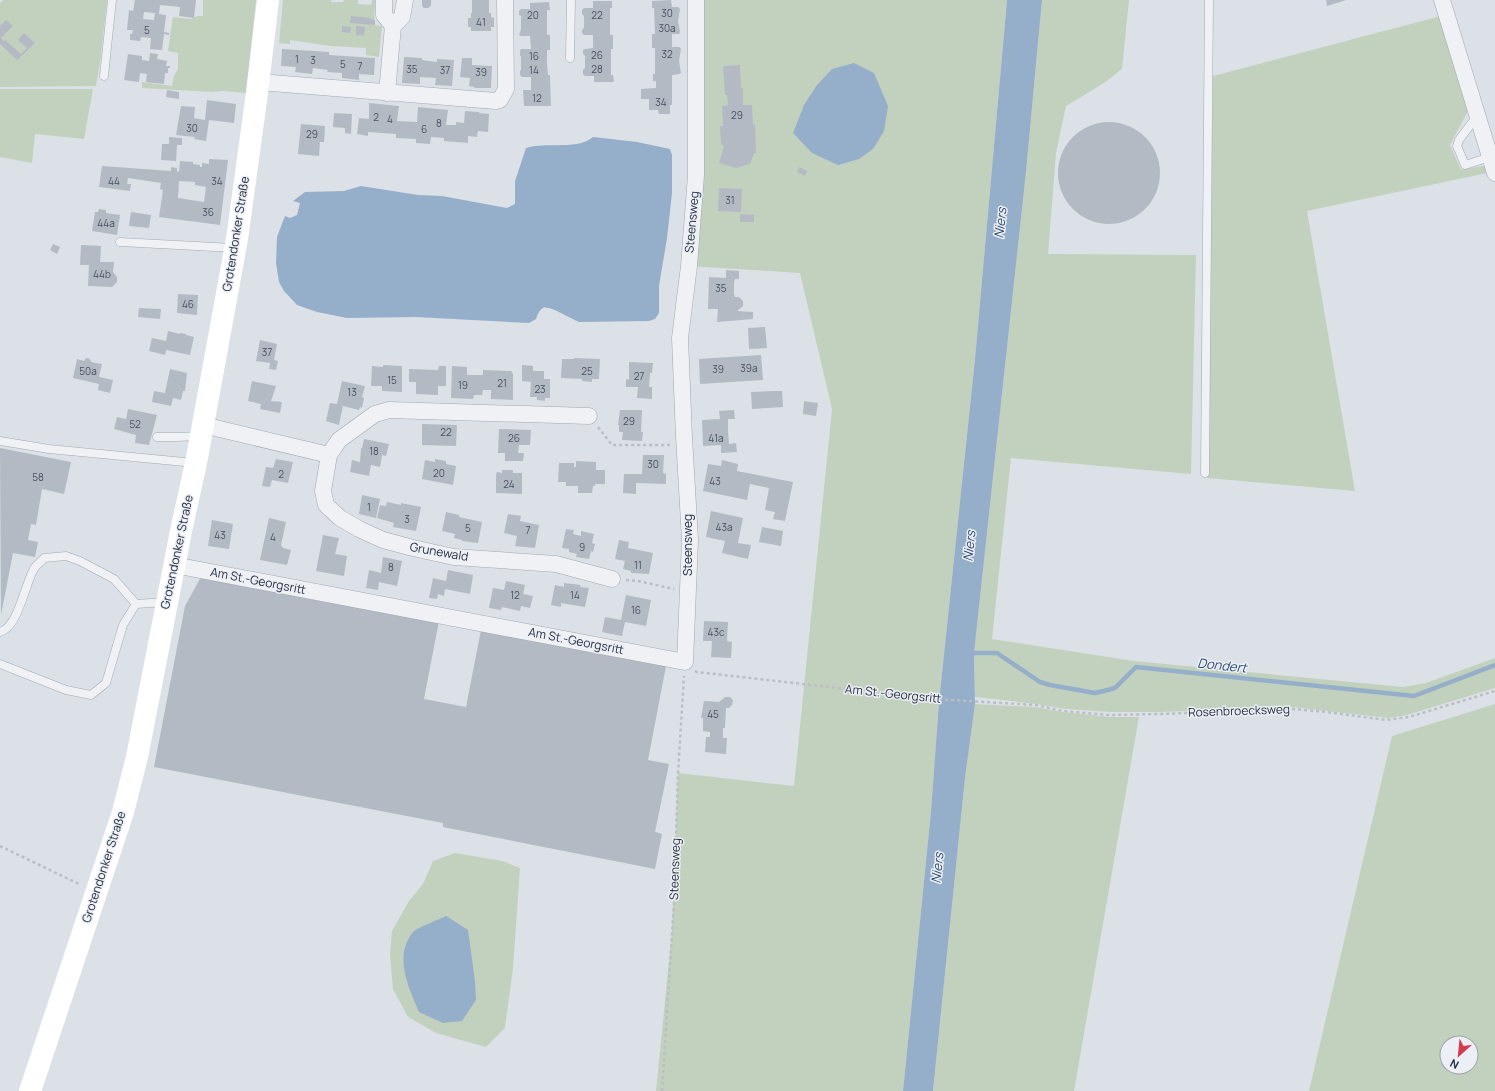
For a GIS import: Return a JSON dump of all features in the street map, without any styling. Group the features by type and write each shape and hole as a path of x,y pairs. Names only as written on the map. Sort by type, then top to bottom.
{"main road":[{"name":"Grotendonker Straße","path":"30,1091 123,812 137,757 174,565 196,463 235,248 259,82 268,0"}],"street":[{"path":"384,0 384,15 393,26"},
{"path":"387,93 393,26 402,16 404,0"},
{"path":"259,82 387,93 496,101 500,100 506,89 505,0"},
{"name":"Steensweg","path":"685,662 690,540 684,445 680,338 689,266 696,175 696,0"},
{"path":"1442,0 1495,173"},
{"name":"Grunewald","path":"589,416 389,410 375,414 338,440 329,455 323,491 326,505 340,518 383,540 454,557 556,564 612,579"},
{"path":"202,430 329,455"},
{"name":"Am St.-Georgsritt","path":"174,565 685,662"}],"lane":[{"path":"104,76 112,0"},
{"path":"570,58 571,0"},
{"path":"1205,473 1209,0"},
{"path":"1478,115 1459,140 1457,146 1465,165 1490,157"},
{"path":"120,242 235,248"},
{"path":"157,437 176,438 202,430"},
{"path":"0,441 49,449 196,463"},
{"path":"0,632 4,631 12,623 35,567 44,558 66,556 80,561 114,579 136,604"},
{"path":"136,604 167,602"},
{"path":"0,664 66,690 91,695 106,683 123,624 136,604"}],"path":[{"path":"589,416 612,445 684,445"},
{"path":"612,579 638,581 688,592"},
{"name":"Am St.-Georgsritt","path":"685,662 697,672 935,699 978,702"},
{"name":"Steensweg","path":"662,1091 674,903 678,774 685,662"},
{"name":"Rosenbroecksweg","path":"978,702 1036,705 1063,711 1110,715 1292,709 1386,720 1409,717 1495,691"},
{"path":"0,846 96,893"}],"green space":[{"path":"3,0 107,0 96,86 0,87 0,3"},
{"path":"203,0 256,0 246,93 142,88 142,82 172,86 174,76 178,69 178,53 168,51 173,17 191,19 197,16 203,16"},
{"path":"283,0 331,0 331,2 343,2 344,0 358,0 358,4 371,5 372,0 375,0 374,25 382,26 379,57 366,55 366,48 330,46 290,40 290,44 279,43"},
{"path":"696,0 1007,0 975,359 939,702 931,811 903,1091 656,1091 672,931 678,773 794,786 832,409 800,273 689,266"},
{"path":"1042,0 1129,0 1122,69 1104,83 1066,106 1056,153 1048,254 1196,255 1191,474 1011,458 992,639 1134,661 1403,687 1426,683 1495,658 1495,688 1407,715 1388,718 1293,707 1160,712 1110,712 1065,709 1037,704 975,697 974,653 1026,172"},
{"path":"1441,16 1468,111 1450,145 1461,170 1482,166 1491,168 1492,172 1307,211 1355,491 1207,478 1213,76"},
{"path":"0,89 93,89 84,139 35,134 32,163 0,157"},
{"path":"975,704 1035,707 1063,712 1110,717 1139,717 1074,1091 933,1091 965,778"},
{"path":"1495,704 1495,1091 1309,1091 1392,736"},
{"path":"455,853 502,861 520,868 513,968 505,1028 486,1047 436,1033 408,1017 393,989 390,955 392,931 409,901 423,884 433,861"}],"water":[{"name":"Niers","path":"1007,0 1042,0 1026,172 974,653 975,704 965,778 933,1091 903,1091 931,811 939,702 975,359"},
{"path":"854,63 874,73 888,106 884,131 873,149 859,159 838,165 812,153 793,133 804,105 817,85 832,69"},
{"path":"593,137 637,142 670,149 672,155 672,193 667,238 659,286 659,313 655,319 649,321 579,322 550,308 543,308 538,313 536,319 529,323 416,317 347,318 317,312 297,305 284,291 279,282 276,263 277,237 285,216 290,218 297,215 300,203 293,201 305,192 344,191 361,186 418,195 442,196 507,208 515,204 515,181 526,148 543,145 579,144"},
{"path":"446,916 468,930 476,1000 462,1021 443,1023 419,1012 407,983 403,962 407,942 413,932"}],"building":[{"path":"135,0 196,0 194,18 179,16 180,7 160,5 159,14 166,15 164,32 169,33 169,35 164,34 162,50 150,49 151,38 141,37 140,41 130,40 130,34 132,34 133,30 127,30 129,10 133,11","holes":["144,12 155,13 154,20 143,19"]},
{"path":"422,0 431,0 431,6 424,8 422,6"},
{"path":"472,0 489,0 489,13 491,13 491,17 494,18 494,27 491,27 491,31 471,31 471,27 468,27 468,18 471,18 472,13"},
{"path":"671,0 672,7 678,7 680,9 678,21 680,32 679,34 672,34 672,47 679,47 681,49 679,61 681,73 672,75 672,105 670,105 670,114 659,114 658,110 649,110 649,99 641,99 641,89 656,88 656,81 653,81 653,74 655,74 655,48 652,48 652,34 655,34 654,8 652,8 652,1"},
{"path":"1326,0 1346,0 1327,6"},
{"path":"593,1 612,1 612,8 610,8 610,35 613,35 613,49 611,49 611,75 613,75 614,82 594,82 594,76 585,76 583,74 583,70 585,68 585,56 583,54 583,50 593,48 593,35 584,35 582,33 584,28 584,16 582,14 582,10 584,8 593,8"},
{"path":"549,2 550,10 547,10 547,35 550,35 550,50 547,50 547,63 548,75 550,75 551,106 524,106 523,90 531,90 531,77 522,77 520,75 520,51 521,49 531,49 530,36 519,35 521,29 521,16 519,15 519,11 521,9 530,9 530,3"},
{"path":"351,16 370,18 375,20 375,25 350,23"},
{"path":"6,20 13,26 1,38 4,41 5,40 21,54 27,48 18,40 24,33 35,43 17,60 0,44 0,26"},
{"path":"342,26 351,27 350,33 342,32"},
{"path":"356,26 365,27 364,35 356,35"},
{"path":"282,49 329,52 329,55 375,58 374,75 359,74 359,80 342,78 342,73 327,72 328,70 313,68 312,74 295,72 296,67 281,66"},
{"path":"150,53 158,54 157,59 167,61 166,66 170,66 170,68 168,68 168,73 165,73 164,84 146,82 147,74 140,73 139,82 124,80 128,54 142,56 142,60 149,61"},
{"path":"404,57 422,58 422,60 437,62 437,59 454,60 452,86 435,85 436,78 420,77 420,84 402,83"},
{"path":"462,58 472,58 472,65 492,66 491,88 474,88 475,87 469,86 470,78 460,77"},
{"path":"740,65 741,88 743,88 743,105 752,105 753,125 755,124 756,153 754,153 750,164 736,168 719,163 724,146 721,145 720,126 723,126 722,106 728,105 727,95 725,95 723,66"},
{"path":"167,90 179,92 179,99 166,97"},
{"path":"207,100 236,104 234,123 209,120 206,141 194,139 195,137 176,135 181,106 195,107 194,118 205,120"},
{"path":"369,103 399,106 397,121 417,122 418,107 448,110 446,125 456,125 456,122 464,123 465,111 489,114 488,132 478,131 477,137 468,136 468,143 444,141 444,138 431,137 430,144 416,143 416,139 396,138 396,134 368,132 368,136 357,134 359,118 369,119"},
{"path":"334,113 352,114 351,134 345,133 345,128 333,127"},
{"path":"1109,122 1119,123 1138,130 1152,144 1159,163 1159,183 1152,202 1138,216 1119,223 1109,224 1099,223 1080,216 1066,202 1059,183 1058,173 1059,163 1066,144 1080,130 1099,123"},
{"path":"301,124 325,126 324,142 320,142 319,156 298,154"},
{"path":"169,137 182,138 182,145 177,145 176,161 161,160 162,144 169,144"},
{"path":"209,159 228,160 220,225 159,217 163,190 160,189 161,183 128,178 127,184 131,184 130,191 99,187 102,166 171,171 171,167 177,168 177,171 179,172 180,161 193,162 193,164 200,165 200,167 202,167 202,163 209,164","holes":["179,181 195,182 195,185 206,187 204,202 178,198"]},
{"path":"799,167 807,171 805,176 797,172"},
{"path":"719,188 742,189 741,212 718,211"},
{"path":"99,209 106,210 106,213 120,215 117,235 92,231 95,212 98,212"},
{"path":"131,212 151,215 149,228 129,226"},
{"path":"740,214 754,215 754,222 740,222"},
{"path":"53,244 60,247 57,254 50,250"},
{"path":"81,245 101,246 100,262 114,262 113,272 117,277 117,282 112,287 88,286 89,265 80,265"},
{"path":"726,270 739,271 739,279 735,279 734,283 734,294 735,297 739,297 743,301 743,306 737,311 753,312 753,319 717,322 718,309 708,309 709,277 726,278"},
{"path":"178,294 198,295 197,315 177,313"},
{"path":"139,308 161,309 160,319 138,317"},
{"path":"765,327 767,348 749,349 748,328"},
{"path":"168,331 194,337 190,355 166,350 165,355 149,351 152,338 166,341"},
{"path":"260,340 277,344 274,360 278,361 276,370 269,369 270,363 256,361"},
{"path":"761,355 763,380 700,384 699,359"},
{"path":"86,358 90,359 91,362 102,364 99,377 113,380 110,393 98,390 99,384 73,378 77,359 84,361"},
{"path":"562,359 600,359 599,379 592,379 592,382 582,381 582,379 561,378"},
{"path":"629,362 653,363 652,373 650,373 649,387 652,387 652,399 637,398 638,387 626,387 626,379 629,380"},
{"path":"383,365 402,366 402,392 382,391 382,386 371,386 372,366 383,367"},
{"path":"522,365 533,366 533,371 544,371 544,379 550,379 550,398 545,398 545,401 537,400 537,397 530,397 531,382 522,381"},
{"path":"439,366 446,366 446,386 438,386 438,395 416,394 416,382 409,382 409,369 438,370"},
{"path":"452,366 467,367 467,375 483,375 483,370 511,371 513,374 513,400 491,399 491,390 483,390 482,395 474,395 473,399 451,398"},
{"path":"170,369 187,373 185,391 183,391 181,400 173,398 171,406 152,402 154,391 165,393"},
{"path":"252,381 276,386 271,401 282,402 280,413 260,409 261,404 248,401"},
{"path":"342,381 365,386 362,397 364,398 362,408 360,407 359,410 343,406 339,425 326,421 330,403 337,404"},
{"path":"782,391 783,407 752,409 751,392"},
{"path":"804,401 818,403 816,416 803,414"},
{"path":"128,409 157,415 149,445 135,443 136,435 114,429 117,417 126,419"},
{"path":"620,410 642,410 642,441 622,440 623,432 619,432 618,425"},
{"path":"734,410 735,419 728,419 728,431 729,444 736,443 737,452 721,453 721,445 703,446 702,420 720,419 719,411"},
{"path":"422,424 457,425 456,446 422,445"},
{"path":"499,429 531,430 530,445 519,445 518,453 524,453 523,461 505,461 505,453 498,453"},
{"path":"364,439 389,444 386,456 382,455 380,467 371,465 369,476 350,472 352,460 360,462 361,448"},
{"path":"0,448 71,462 64,494 42,489 36,525 31,524 28,540 38,542 35,557 13,553 1,615"},
{"path":"643,455 664,455 663,473 666,474 666,484 636,483 636,494 623,493 624,474 642,474"},
{"path":"276,459 293,462 288,483 272,480 270,487 262,486 266,467 273,468"},
{"path":"435,459 446,461 446,464 456,466 453,485 422,479 425,460 435,462"},
{"path":"722,460 738,464 737,471 793,482 785,521 773,519 775,512 765,510 769,488 750,484 747,500 703,491 708,464 721,466"},
{"path":"576,461 596,462 596,470 605,470 605,484 595,484 595,486 593,486 592,493 578,493 578,486 566,486 566,482 558,482 559,463 574,463 574,467 576,467"},
{"path":"502,470 513,470 513,473 522,473 522,494 496,493 496,475 497,472 502,473"},
{"path":"362,495 380,499 376,518 359,514"},
{"path":"387,502 421,507 416,531 393,527 394,523 377,518 380,505 386,506"},
{"path":"711,511 743,518 738,543 751,545 748,559 722,553 725,541 706,537"},
{"path":"446,512 459,515 459,517 482,522 478,543 462,541 454,538 455,534 442,531"},
{"path":"508,514 521,516 520,521 539,525 535,548 515,546 517,536 504,533"},
{"path":"269,518 286,522 281,545 283,548 291,550 287,565 260,560"},
{"path":"212,520 233,524 229,549 208,546"},
{"path":"762,527 783,531 781,546 759,542"},
{"path":"566,529 574,530 573,534 581,536 581,531 594,534 592,543 595,544 589,559 576,557 577,554 569,552 569,549 562,548"},
{"path":"323,535 339,538 335,554 347,556 344,576 316,571"},
{"path":"619,540 629,542 628,548 653,553 649,574 631,573 631,571 623,569 625,561 615,559"},
{"path":"383,557 402,561 397,586 379,582 378,590 366,588 369,570 381,573"},
{"path":"448,570 473,575 470,594 445,589 444,596 438,594 437,599 429,598 433,578 446,581"},
{"path":"202,575 439,621 424,699 466,707 481,630 666,666 648,760 669,764 655,832 662,834 655,869 443,827 443,823 154,767 185,606"},
{"path":"506,581 525,585 523,594 533,596 530,608 521,606 520,611 502,607 501,610 489,608 493,588 504,590"},
{"path":"564,583 581,585 580,587 589,588 585,607 561,603 561,607 551,605 555,585 564,587"},
{"path":"626,595 651,600 646,626 625,622 622,636 602,632 605,617 621,620"},
{"path":"704,621 728,622 727,641 732,642 731,658 711,657 712,641 703,641"},
{"path":"725,697 730,697 733,700 732,705 729,708 726,708 725,728 723,728 723,738 727,738 726,754 705,752 706,737 710,737 710,732 703,731 703,718 701,718 704,701 719,702"}],"waterway":[{"name":"Dondert","path":"969,653 997,653 1040,682 1095,693 1115,688 1136,667 1414,696 1495,665"}]}
